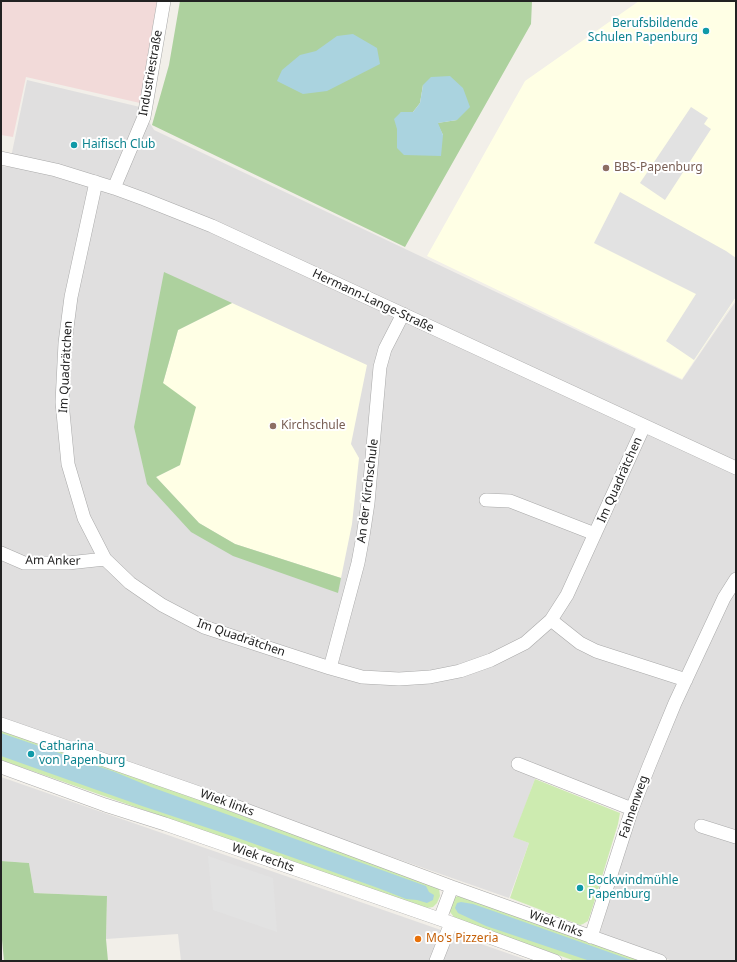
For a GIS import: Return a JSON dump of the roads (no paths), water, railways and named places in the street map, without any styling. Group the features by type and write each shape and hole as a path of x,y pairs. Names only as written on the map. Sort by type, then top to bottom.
{"street":[{"name":"Industriestraße","path":"114,188 144,117 164,1"},
{"name":"Hermann-Lange-Straße","path":"1,158 56,170 96,182 212,226 736,468"},
{"name":"Im Quadrätchen","path":"96,182 71,297 65,343 62,402 68,464 84,518 105,559 130,583 162,605 204,627 362,677 399,679 430,677 460,671 491,660 525,643 550,620 568,595 644,426"},
{"name":"An der Kirchschule","path":"330,668 364,536 380,368 385,350 403,314"},
{"name":"Im Quadrätchen","path":"486,500 510,501 595,534"},
{"name":"Am Anker","path":"1,554 24,563 68,564 105,559"},
{"name":"Fahnenweg","path":"591,937 632,809 649,766 675,704 724,598 736,579"},
{"path":"550,620 580,644 596,651 686,680"},
{"name":"Wiek links","path":"1,724 222,801 660,961"},
{"path":"518,764 632,809"},
{"name":"Wiek rechts","path":"1,767 105,805 165,824 445,921 524,955 555,961"},
{"path":"701,826 736,837"},
{"path":"436,961 452,886"}],"water":[{"path":"353,34 377,48 380,64 327,91 303,94 277,81 282,70 300,55 316,51 337,36"},
{"path":"450,76 463,88 470,107 457,120 438,123 443,135 441,156 404,155 397,148 397,129 394,119 401,112 413,112 420,103 423,85 431,77"},
{"path":"1,733 115,772 151,787 426,886 429,892 434,895 433,900 427,903 406,899 235,837 1,756"},
{"path":"461,902 473,904 634,961 590,961 486,926 458,913 455,908 457,903"}],"place":[{"name":"Berufsbildende Schulen Papenburg","path":"706,31"},
{"name":"Haifisch Club","path":"74,145"},
{"name":"BBS-Papenburg","path":"606,168"},
{"name":"Kirchschule","path":"273,426"},
{"name":"Catharina von Papenburg","path":"31,754"},
{"name":"Bockwindmühle Papenburg","path":"580,888"},
{"name":"Mo's Pizzeria","path":"418,939"}]}
